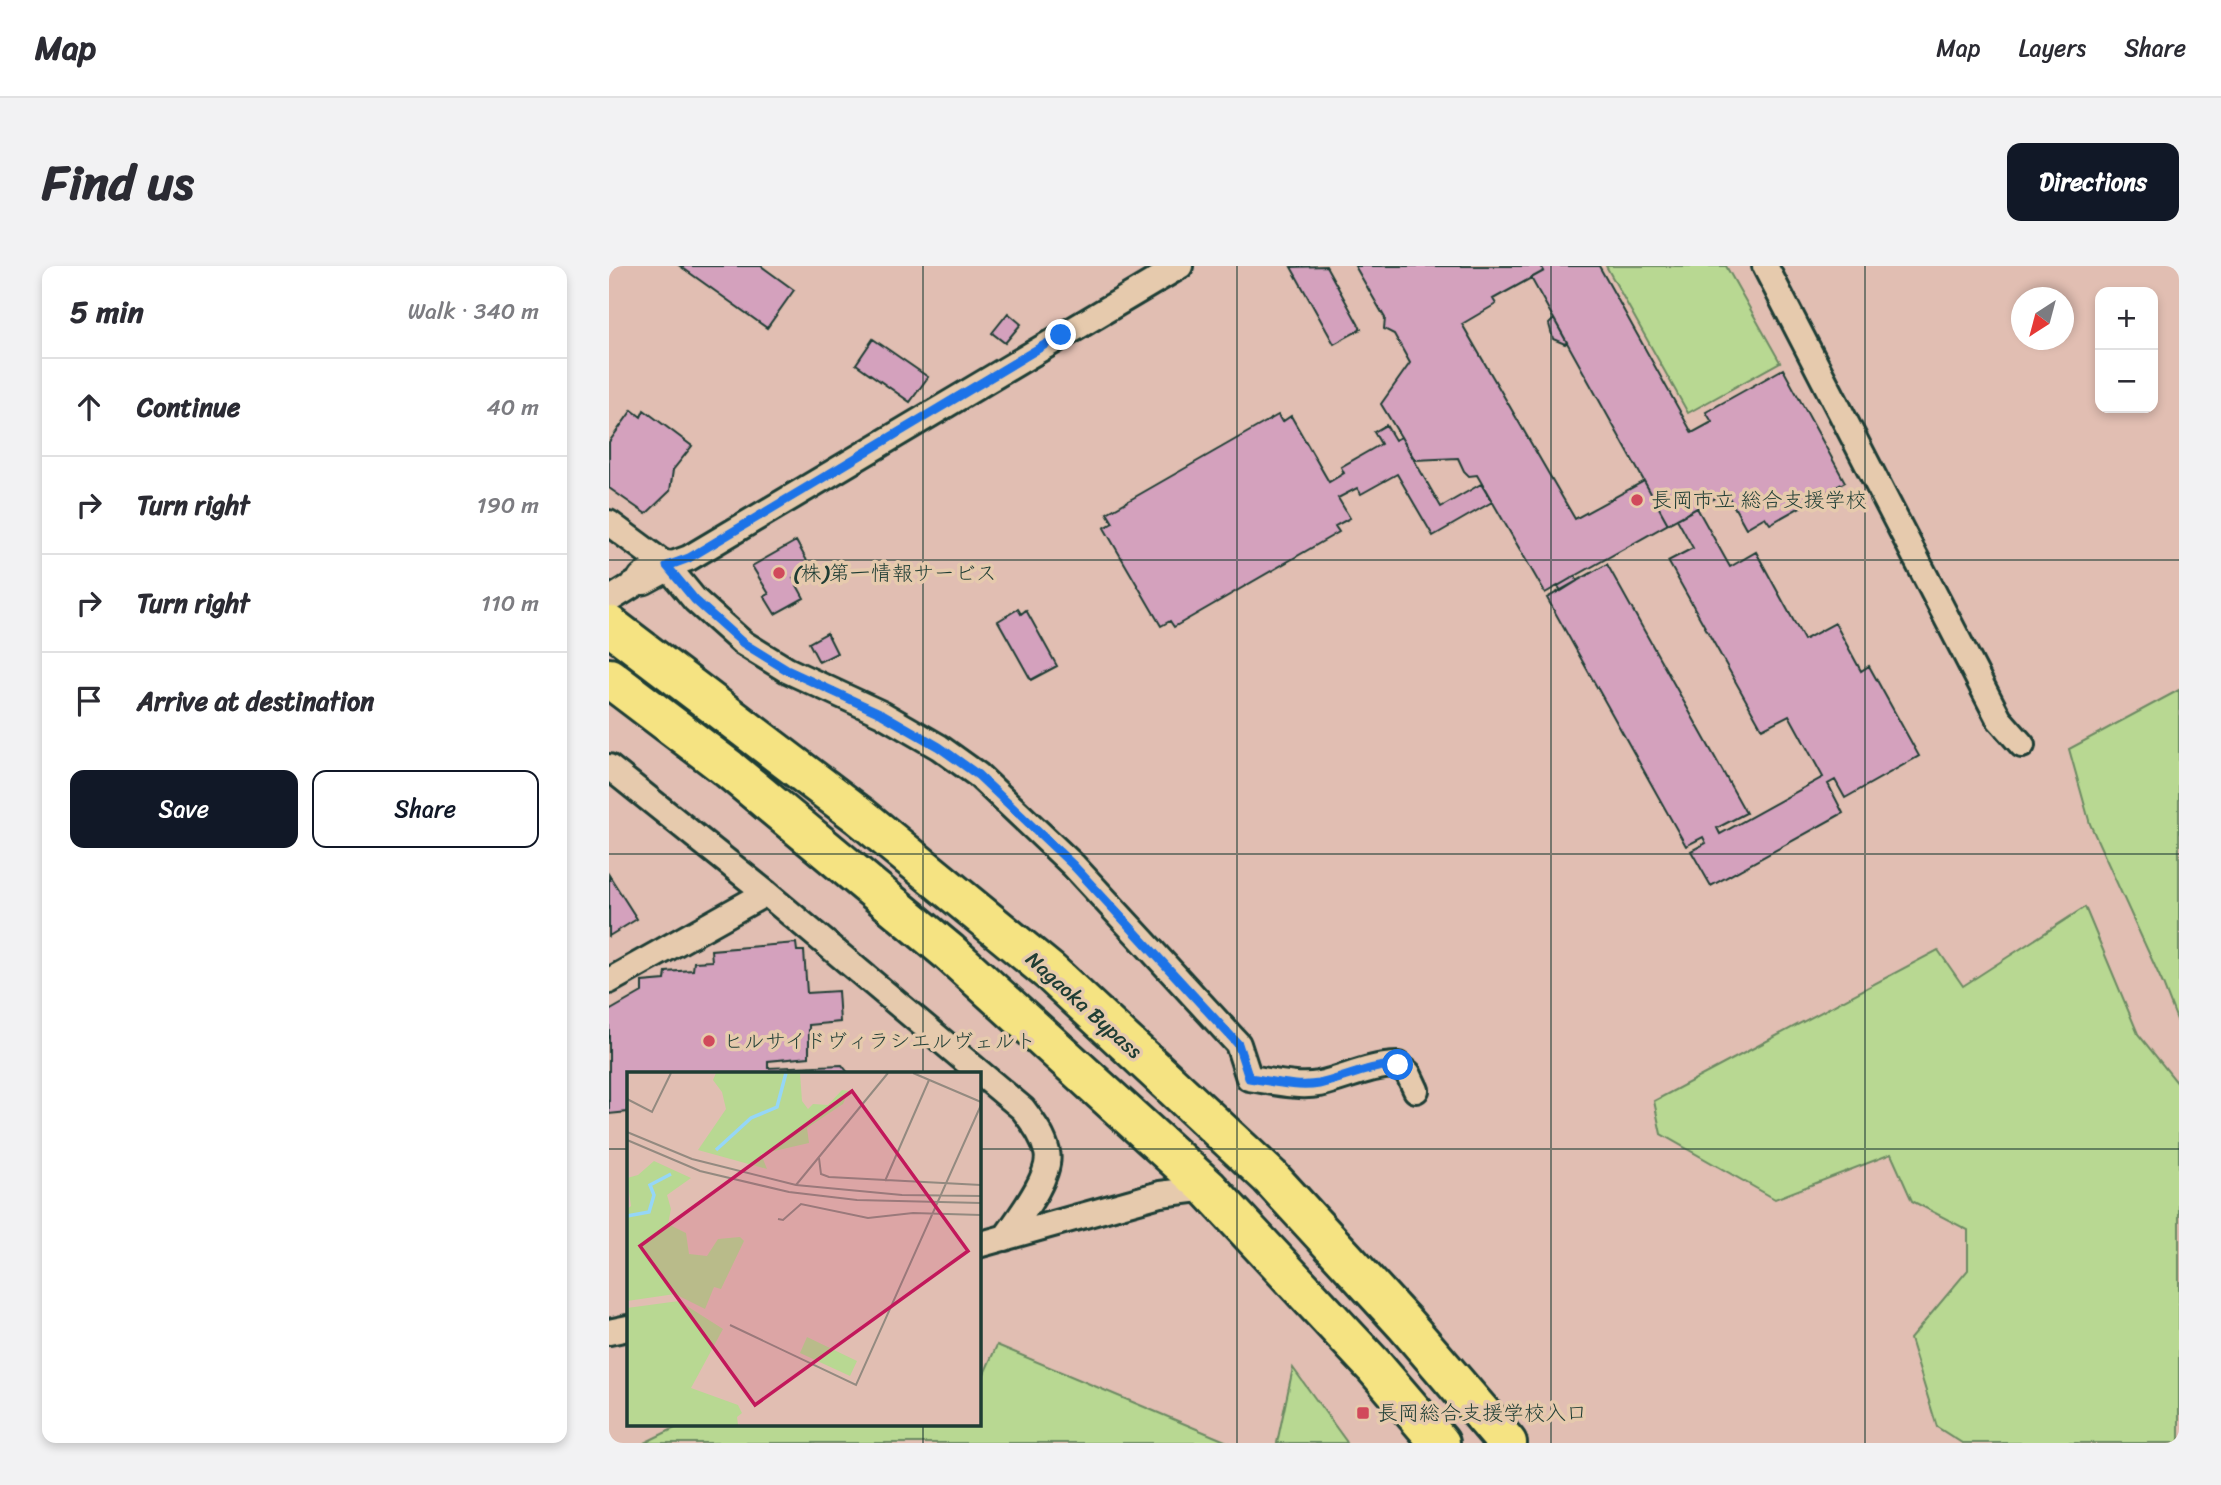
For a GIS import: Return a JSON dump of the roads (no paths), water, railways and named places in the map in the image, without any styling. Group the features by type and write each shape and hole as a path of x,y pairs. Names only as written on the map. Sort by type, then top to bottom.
{"highway":[{"name":"Nagaoka Bypass","path":"609,625 860,816 1050,972 1270,1177 1405,1324 1507,1443"},
{"path":"609,678 729,769 949,951 1208,1188 1374,1366 1440,1443"}],"street":[{"path":"609,600 655,573 689,558 1179,266"},
{"path":"1765,266 1999,719 2022,745"},
{"path":"609,523 655,573 695,600 743,643 787,670 882,714 939,747 978,775 1073,865 1238,1044 1249,1078 1304,1086 1381,1065 1398,1065 1408,1073 1416,1090"},
{"path":"609,767 766,893 979,1072"},
{"path":"609,981 766,893"},
{"path":"980,1073 1023,1109 1040,1133 1048,1155 1045,1173 1005,1238"},
{"path":"980,1244 1160,1194 1208,1188"},
{"path":"609,1332 627,1328"}],"place":[{"name":"長岡市立 総合支援学校","path":"1637,500"},
{"name":"(株)第一情報サービス","path":"779,573"},
{"name":"ヒルサイドヴィラシエルヴェルト","path":"709,1041"},
{"name":"長岡総合支援学校入口","path":"1363,1413"}]}
